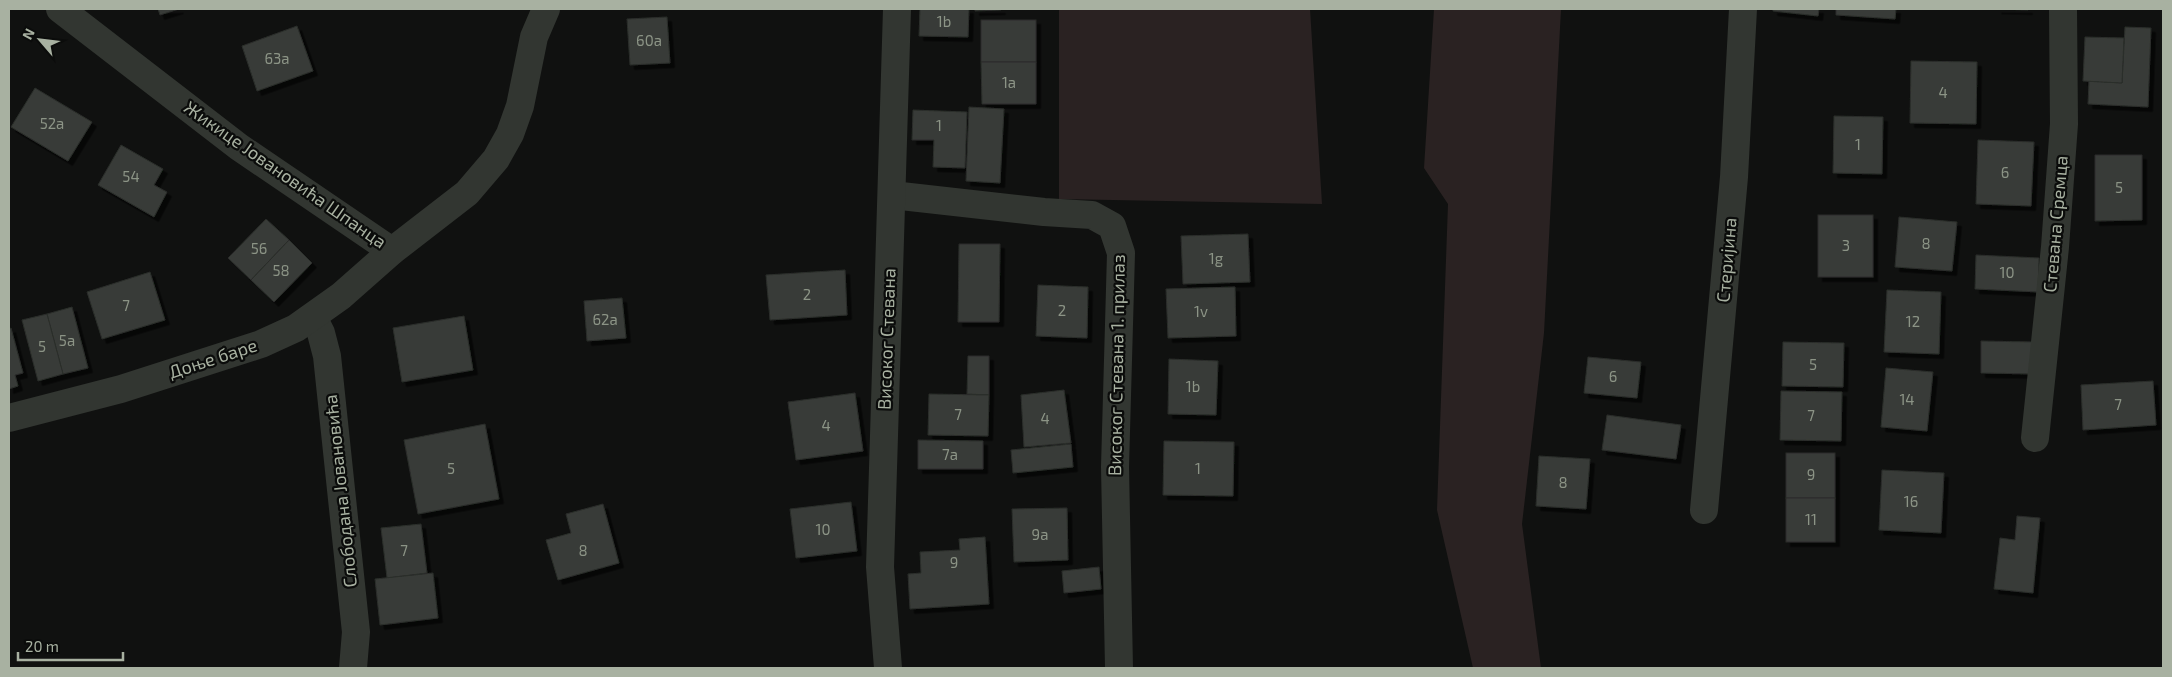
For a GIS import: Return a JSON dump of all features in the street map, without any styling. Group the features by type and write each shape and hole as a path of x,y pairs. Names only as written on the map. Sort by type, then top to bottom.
{"street":[{"name":"Жикице Јовановића Шпанца","path":"60,9 238,147 392,251 467,193 496,159 510,134 520,106 534,37 541,15 546,9"},
{"name":"Високог Стевана","path":"888,668 880,567 897,9"},
{"name":"Стеријина","path":"1704,510 1733,186 1743,9"},
{"name":"Стевана Сремца","path":"2036,438 2064,124 2063,9"},
{"name":"Високог Стевана 1. прилаз","path":"892,195 1044,212 1092,215 1112,226 1121,253 1115,467 1120,668"},
{"name":"Доње баре","path":"9,418 121,389 260,344 296,328 313,317 341,296 392,251"},
{"name":"Слободана Јовановића","path":"313,317 321,333 327,356 356,632 353,668"}],"shaded area":[{"path":"1059,9 1310,9 1322,204 1059,199"},
{"path":"1434,9 1561,9 1544,333 1522,524 1541,668 1473,668 1437,510 1448,204 1424,168"}],"building":[{"path":"158,9 179,9 160,15"},
{"path":"920,9 969,9 968,37 919,36"},
{"path":"975,9 1001,9 1001,10 975,11"},
{"path":"1773,9 1819,9 1818,16 1773,11"},
{"path":"1836,9 1896,9 1895,19 1836,15"},
{"path":"667,17 670,63 630,65 627,19"},
{"path":"981,20 1036,20 1036,62 981,62"},
{"path":"297,26 313,71 257,91 242,46"},
{"path":"2125,27 2151,28 2148,107 2088,104 2089,81 2122,83"},
{"path":"2085,37 2124,38 2122,83 2083,81"},
{"path":"1911,61 1977,62 1976,124 1910,123"},
{"path":"981,62 1036,62 1036,104 982,104"},
{"path":"35,88 92,122 68,161 11,127"},
{"path":"969,107 1004,109 1000,183 966,181"},
{"path":"913,110 967,112 965,168 933,167 934,140 912,140"},
{"path":"1834,116 1883,117 1882,174 1833,173"},
{"path":"1978,140 2034,142 2031,206 1976,204"},
{"path":"121,145 163,169 154,185 167,192 154,217 98,185"},
{"path":"2095,155 2142,155 2142,220 2095,221"},
{"path":"1818,215 1873,215 1873,277 1818,277"},
{"path":"1899,217 1957,222 1952,271 1895,267"},
{"path":"266,219 289,240 251,280 228,258"},
{"path":"1248,234 1250,282 1183,284 1181,236"},
{"path":"289,240 312,263 274,302 251,280"},
{"path":"959,244 1000,244 999,322 958,322"},
{"path":"1976,255 2039,258 2038,292 1975,289"},
{"path":"845,270 847,315 770,320 766,275"},
{"path":"150,272 165,320 102,339 87,292"},
{"path":"1038,285 1088,287 1087,338 1036,336"},
{"path":"1235,287 1236,336 1168,338 1166,289"},
{"path":"1887,290 1941,292 1939,354 1884,352"},
{"path":"622,298 626,338 587,341 584,301"},
{"path":"72,307 88,368 63,374 47,314"},
{"path":"47,314 63,374 38,381 22,320"},
{"path":"464,316 473,370 402,382 393,328"},
{"path":"11,328 23,373 15,375 18,386 9,389 9,329"},
{"path":"1981,341 2035,342 2034,374 1981,373"},
{"path":"1783,342 1844,343 1843,387 1782,386"},
{"path":"968,356 989,356 989,395 967,394"},
{"path":"1588,357 1641,362 1637,398 1584,393"},
{"path":"1169,359 1218,361 1216,415 1168,414"},
{"path":"1886,368 1933,372 1927,431 1881,427"},
{"path":"2153,381 2156,425 2083,430 2081,385"},
{"path":"1064,390 1071,443 1024,447 1021,395"},
{"path":"1781,391 1842,392 1841,441 1780,440"},
{"path":"855,393 863,451 796,460 788,402"},
{"path":"929,394 989,395 988,436 928,435"},
{"path":"1607,415 1681,425 1676,459 1602,450"},
{"path":"485,424 499,499 418,514 404,440"},
{"path":"918,440 983,441 983,469 918,469"},
{"path":"1164,441 1234,442 1233,496 1163,495"},
{"path":"1071,444 1073,467 1013,473 1011,450"},
{"path":"1786,453 1835,453 1835,498 1786,498"},
{"path":"1539,456 1590,459 1586,509 1536,506"},
{"path":"1882,470 1944,473 1941,533 1879,530"},
{"path":"1786,498 1835,498 1835,542 1786,542"},
{"path":"851,502 857,551 796,558 790,509"},
{"path":"603,504 619,563 558,580 546,540 571,533 566,514"},
{"path":"1067,508 1068,560 1014,562 1012,509"},
{"path":"2017,516 2040,518 2033,593 1994,589 2000,538 2015,540"},
{"path":"421,524 427,573 387,578 381,528"},
{"path":"985,537 989,604 910,609 908,574 921,573 920,552 960,550 959,539"},
{"path":"1099,567 1101,589 1064,593 1062,571"},
{"path":"433,573 438,618 380,625 375,579"}]}
